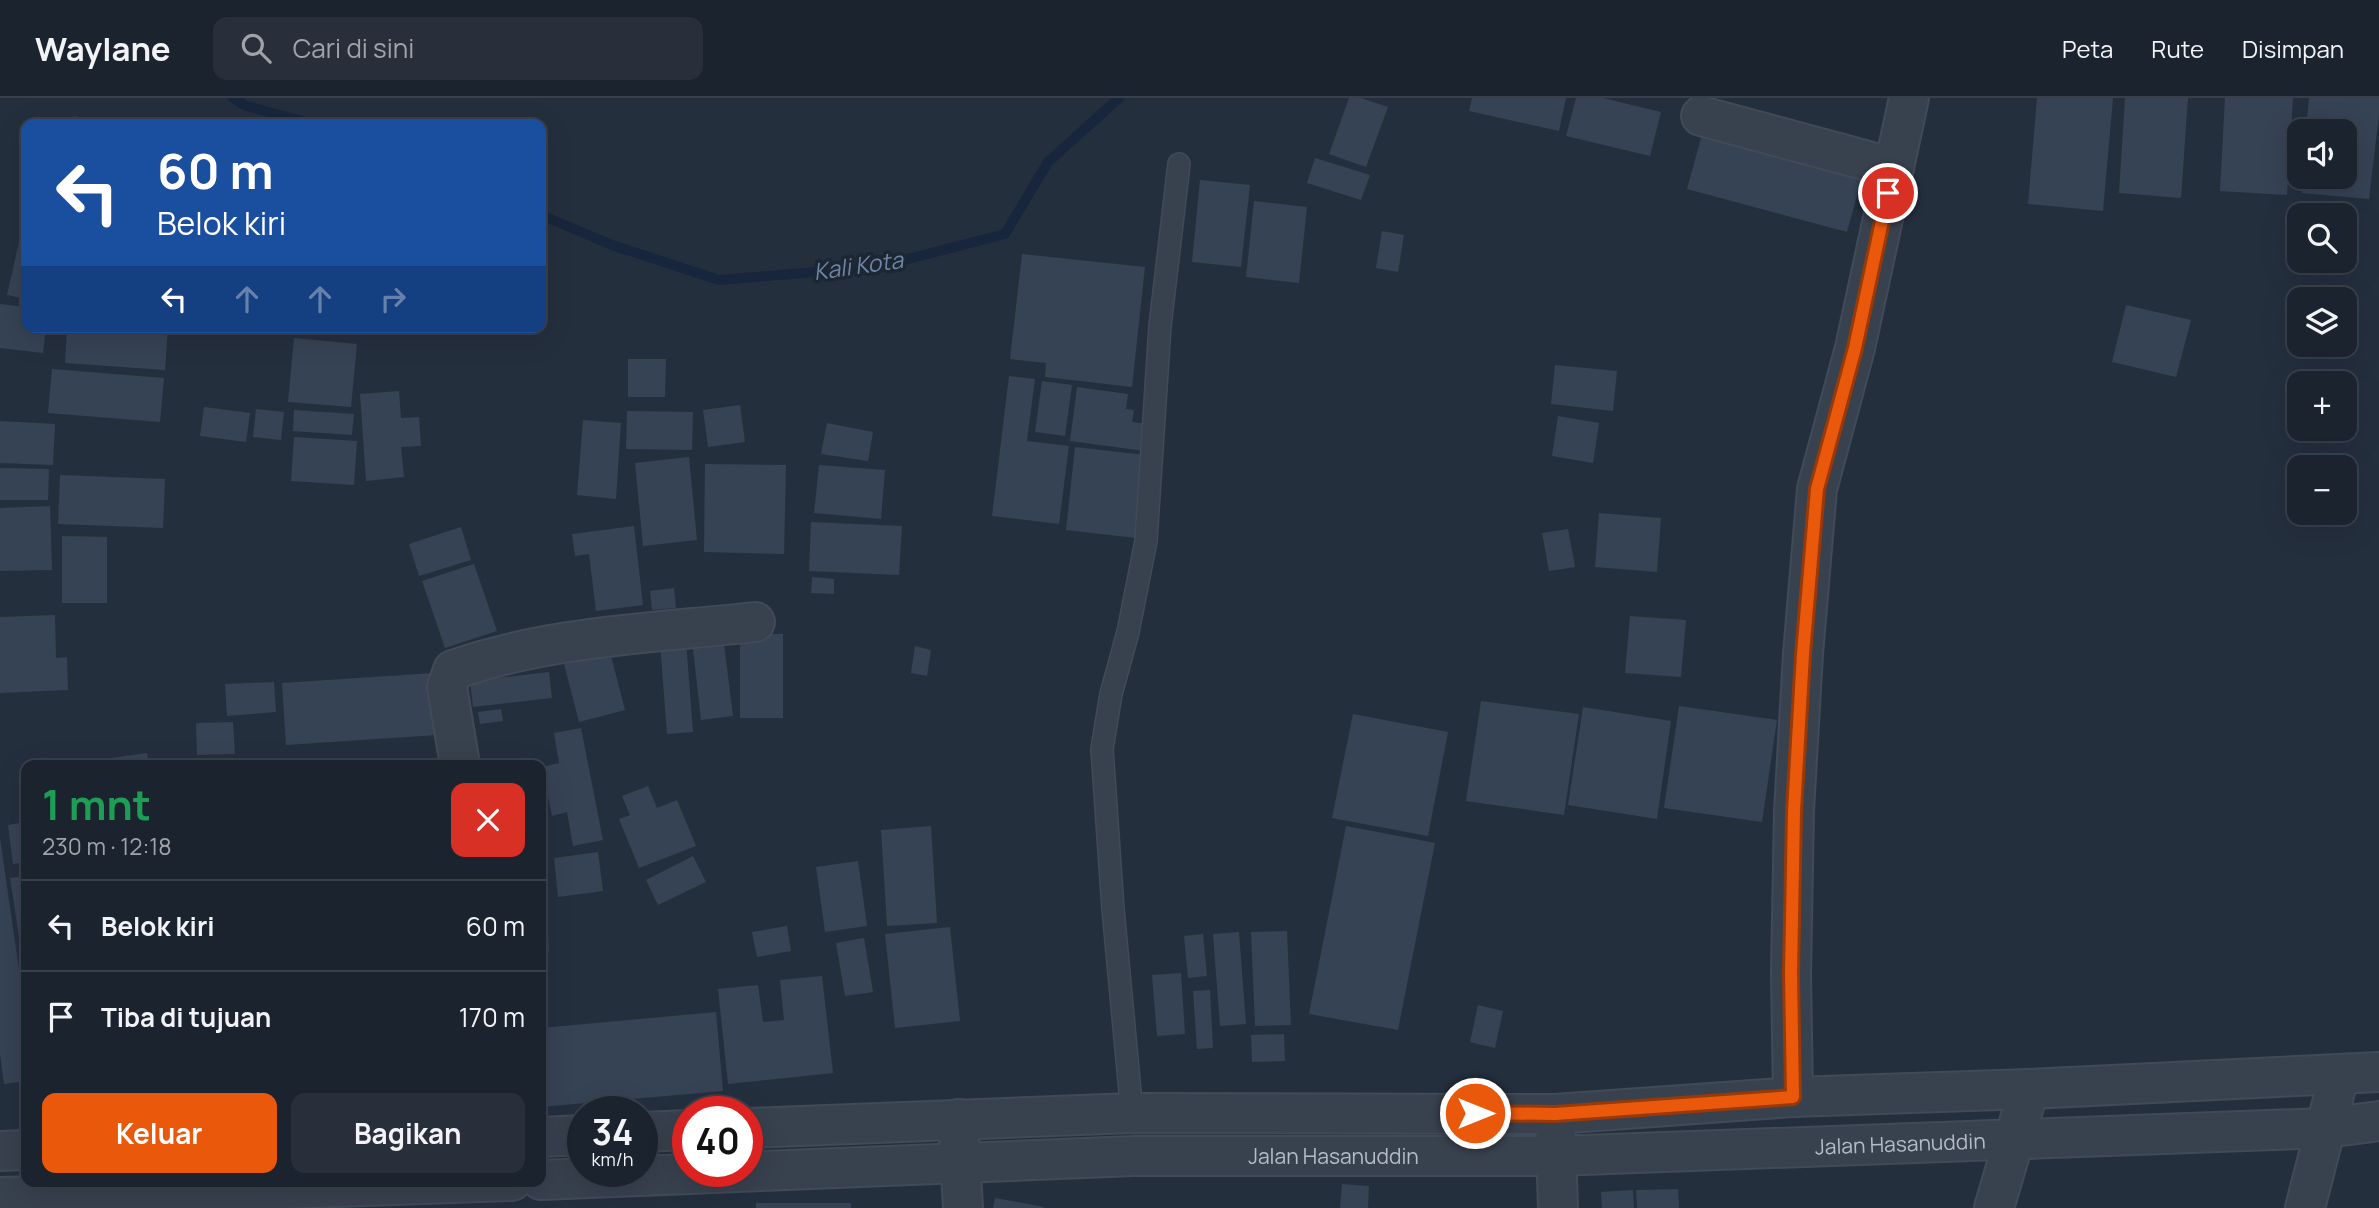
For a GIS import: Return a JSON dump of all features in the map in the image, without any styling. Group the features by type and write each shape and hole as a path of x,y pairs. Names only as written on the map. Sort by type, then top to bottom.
{"street":[{"path":"1793,1097 1791,973 1794,811 1803,654 1817,489 1855,348 1909,98"},
{"path":"1701,116 1894,168"},
{"path":"459,760 447,687 453,670 485,659 557,644 755,622"},
{"name":"Jalan Hasanuddin","path":"763,1127 1132,1113 1555,1114 1793,1097 2339,1076 2379,1072"},
{"path":"2305,1208 2339,1076"},
{"path":"1994,1208 2029,1089"},
{"path":"1555,1114 1558,1208"},
{"path":"958,1119 963,1208"},
{"name":"Jalan Hasanuddin","path":"546,1180 1134,1156 1556,1156 2326,1128 2379,1121"},
{"path":"546,1137 567,1136"},
{"path":"0,1151 21,1150"},
{"path":"0,1196 167,1201 408,1187"}],"lane":[{"path":"1132,1113 1112,909 1102,749 1111,694 1128,632 1146,541 1160,326 1179,164"}],"building":[{"path":"1349,98 1361,98 1388,107 1366,167 1329,154"},
{"path":"1472,98 1566,98 1559,131 1469,111"},
{"path":"1576,98 1603,98 1661,112 1650,156 1566,136"},
{"path":"2037,98 2113,98 2103,211 2028,204"},
{"path":"2125,98 2188,98 2181,198 2119,193"},
{"path":"2225,98 2293,98 2292,119 2287,119 2287,195 2220,191"},
{"path":"2309,98 2379,98 2369,199 2302,193 2302,189 2357,189 2357,119 2307,119"},
{"path":"1704,127 1864,170 1847,232 1687,189"},
{"path":"1315,158 1370,175 1361,200 1307,183"},
{"path":"1200,180 1250,185 1241,267 1192,262"},
{"path":"1254,201 1307,207 1299,283 1246,277"},
{"path":"1382,231 1404,235 1398,272 1376,268"},
{"path":"21,234 21,298 7,295"},
{"path":"1022,254 1145,267 1132,387 1045,377 1046,363 1010,359"},
{"path":"0,304 21,306 21,333 45,333 43,353 0,348"},
{"path":"2126,305 2191,320 2176,377 2112,362"},
{"path":"67,333 168,333 165,370 65,363"},
{"path":"294,338 357,344 351,407 288,402"},
{"path":"628,359 666,359 665,397 628,397"},
{"path":"1555,365 1617,371 1613,411 1551,404"},
{"path":"52,369 164,378 160,422 48,413"},
{"path":"1009,376 1035,379 1027,441 1069,446 1059,524 992,516"},
{"path":"1042,381 1072,385 1065,436 1035,432"},
{"path":"1077,387 1128,394 1126,409 1134,410 1132,422 1149,424 1145,451 1070,441"},
{"path":"399,391 401,418 419,417 421,446 401,447 404,477 366,481 360,394"},
{"path":"740,405 745,442 708,447 703,410"},
{"path":"204,407 250,413 246,442 200,436"},
{"path":"256,409 284,412 281,440 253,437"},
{"path":"294,410 354,414 352,435 293,431"},
{"path":"627,411 693,412 692,450 626,449"},
{"path":"1558,416 1599,423 1593,463 1552,456"},
{"path":"583,420 621,423 616,499 577,495"},
{"path":"0,421 55,424 53,465 0,463"},
{"path":"827,423 873,432 868,461 821,454"},
{"path":"294,437 357,441 354,485 291,481"},
{"path":"1075,447 1145,455 1136,538 1066,530"},
{"path":"689,457 697,540 643,546 635,463"},
{"path":"705,464 786,465 784,554 704,552"},
{"path":"819,465 885,470 881,519 814,513"},
{"path":"0,468 49,469 48,500 0,500"},
{"path":"60,475 165,479 163,528 58,524"},
{"path":"50,506 52,570 0,571 0,508"},
{"path":"1599,513 1661,518 1657,572 1595,567"},
{"path":"811,522 902,526 899,575 809,571"},
{"path":"634,526 643,605 596,611 589,554 575,556 572,534"},
{"path":"461,527 471,560 419,576 409,544"},
{"path":"1568,529 1575,567 1549,571 1542,533"},
{"path":"62,536 107,537 107,603 62,603"},
{"path":"474,564 497,631 445,648 422,581"},
{"path":"812,577 834,579 834,594 811,593"},
{"path":"674,588 676,608 652,610 650,591"},
{"path":"55,615 56,658 67,657 68,690 0,693 0,617"},
{"path":"1630,616 1686,620 1681,677 1625,673"},
{"path":"740,634 783,634 783,718 740,718"},
{"path":"723,636 733,716 701,720 692,640"},
{"path":"686,641 693,732 667,734 660,643"},
{"path":"915,646 931,650 927,676 911,673"},
{"path":"610,652 625,710 579,722 564,664"},
{"path":"549,672 552,698 473,707 470,681"},
{"path":"433,673 437,735 286,745 282,683"},
{"path":"274,682 276,712 227,716 225,684"},
{"path":"1481,701 1579,714 1564,815 1466,801"},
{"path":"1679,706 1777,720 1762,822 1664,808"},
{"path":"1583,707 1671,721 1657,819 1568,805"},
{"path":"501,709 503,721 480,724 478,712"},
{"path":"1353,714 1448,732 1428,836 1332,818"},
{"path":"233,722 235,754 197,755 196,723"},
{"path":"581,728 603,840 573,846 567,812 552,816 546,787 546,766 559,763 554,733"},
{"path":"147,753 148,760 111,760"},
{"path":"648,786 657,808 677,800 696,846 639,868 619,819 630,815 622,796"},
{"path":"21,823 21,863 13,864 8,825"},
{"path":"931,826 937,923 887,926 881,830"},
{"path":"1346,826 1435,843 1398,1030 1309,1014"},
{"path":"0,838 21,983 21,1082 4,1084 0,1054"},
{"path":"598,852 603,891 558,897 554,858"},
{"path":"693,856 706,882 658,905 646,880"},
{"path":"858,861 867,926 825,932 816,867"},
{"path":"21,877 21,950 10,878"},
{"path":"546,915 547,915 549,952 546,952"},
{"path":"787,926 791,951 757,957 752,932"},
{"path":"950,927 960,1021 895,1028 885,934"},
{"path":"1287,931 1291,1025 1255,1026 1251,932"},
{"path":"1239,932 1246,1024 1220,1026 1213,934"},
{"path":"1203,934 1207,976 1188,978 1184,936"},
{"path":"864,938 873,992 845,996 836,943"},
{"path":"1181,973 1185,1034 1157,1036 1152,975"},
{"path":"822,976 833,1073 728,1084 718,989 758,985 763,1022 784,1020 780,980"},
{"path":"1210,990 1213,1048 1197,1049 1193,991"},
{"path":"1478,1005 1503,1011 1495,1048 1470,1042"},
{"path":"716,1012 723,1091 658,1097 567,1096 567,1105 546,1107 546,1028"},
{"path":"1284,1034 1285,1061 1252,1062 1251,1035"},
{"path":"1342,1184 1369,1186 1368,1208 1340,1208"},
{"path":"1678,1189 1679,1208 1637,1208 1636,1190"},
{"path":"1633,1190 1634,1208 1602,1208 1601,1192"},
{"path":"995,1198 1044,1207 993,1208"},
{"path":"756,1203 851,1203 851,1208 756,1208"}],"waterway":[{"name":"Kali Kota","path":"233,98 246,106 294,119"},
{"name":"Kali Kota","path":"546,217 612,245 719,280 877,267 1005,234 1048,162 1119,98"}],"route":[{"path":"1475,1113 1555,1114 1793,1097 1791,973 1794,811 1803,654 1817,489 1855,348 1888,193"}]}
